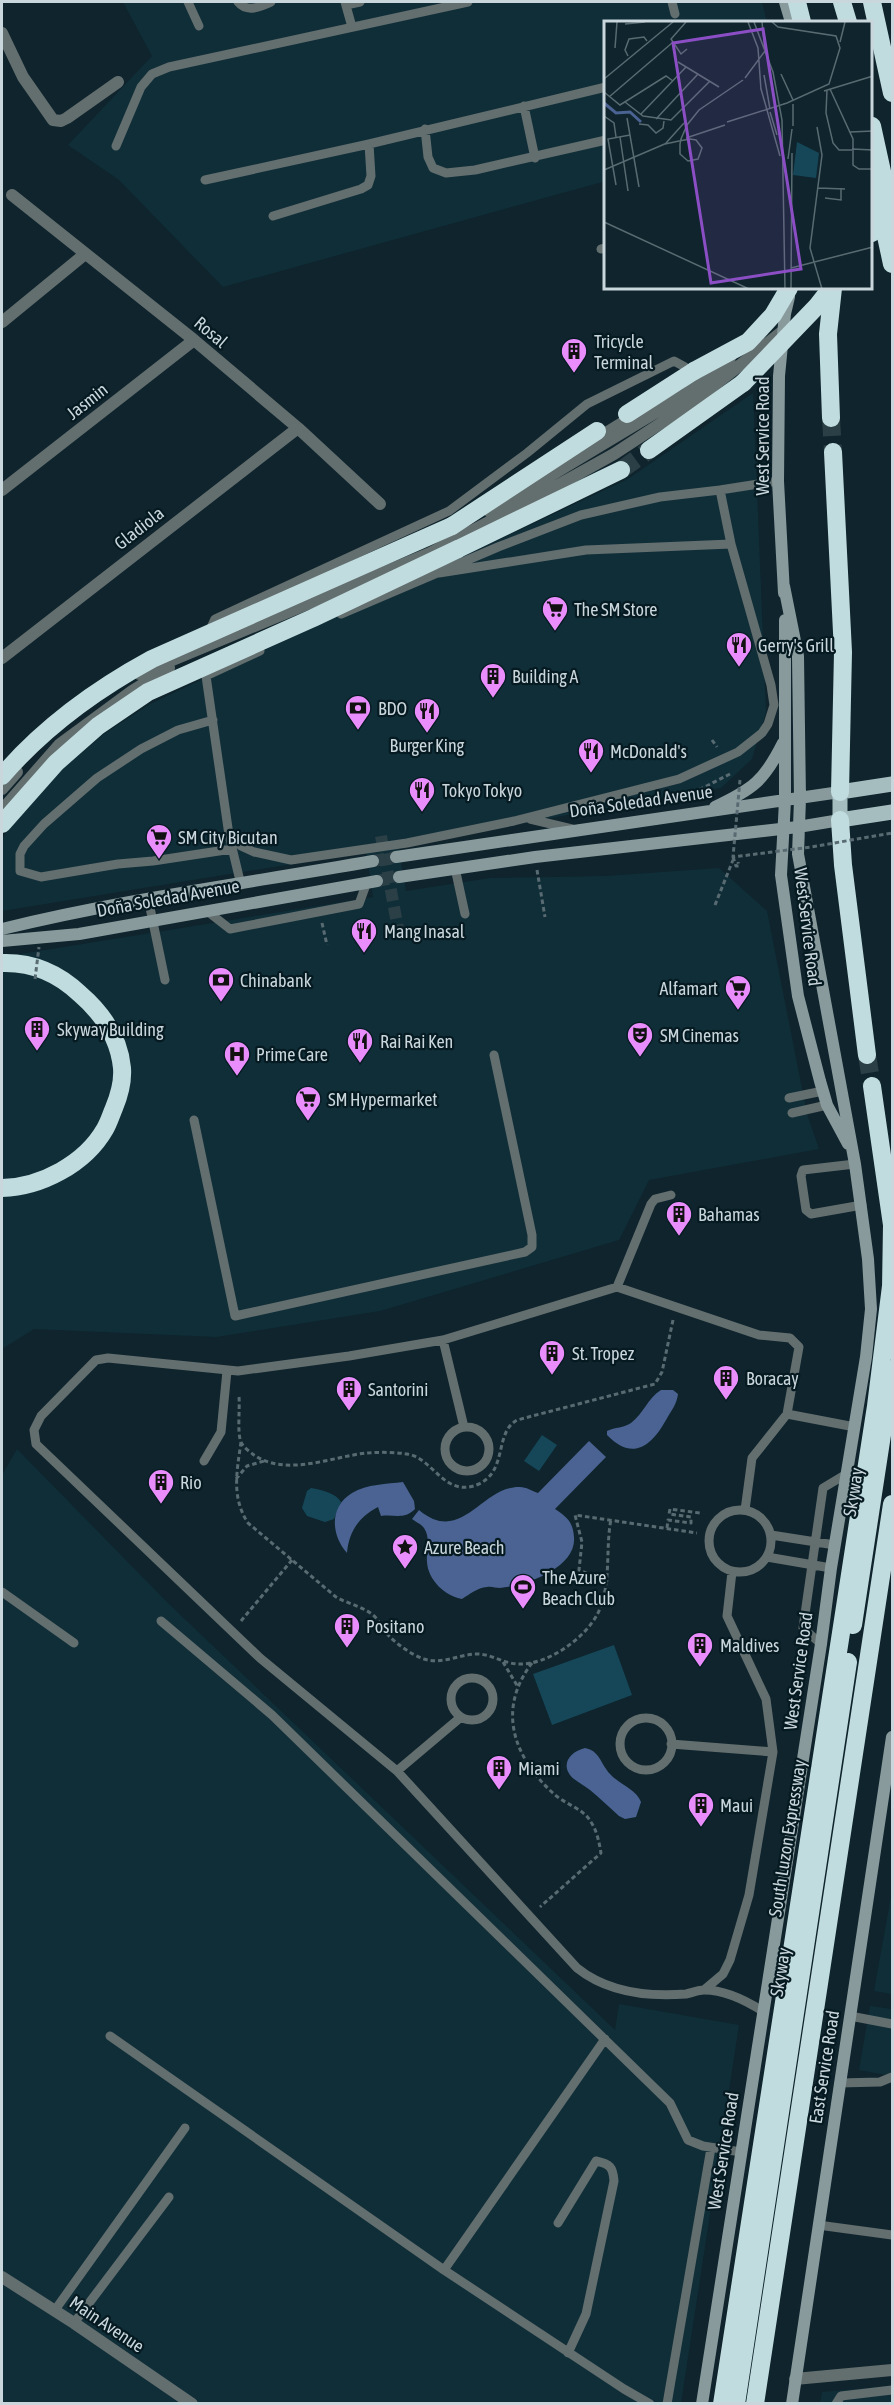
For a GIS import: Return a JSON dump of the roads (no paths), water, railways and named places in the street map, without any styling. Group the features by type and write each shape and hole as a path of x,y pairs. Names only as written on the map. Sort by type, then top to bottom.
{"highway":[{"path":"797,2 802,21"},
{"path":"832,2 838,21"},
{"path":"842,2 848,21"},
{"path":"872,2 892,93"},
{"path":"880,2 892,55"},
{"path":"873,131 892,217"},
{"path":"873,176 892,264"},
{"path":"873,231 892,192"},
{"path":"627,414 694,372 748,342 773,315 789,290"},
{"path":"649,450 743,382 830,290"},
{"path":"831,417 828,334 832,290"},
{"path":"2,776 19,756 106,684 152,659 452,526 597,431"},
{"path":"832,452 843,652 840,792"},
{"path":"2,824 56,762 98,726 148,692 324,613 621,470"},
{"path":"840,819 843,866 867,1055"},
{"path":"2,963 44,969 66,981 99,1010 113,1036 122,1068 119,1095 105,1129 74,1162 39,1181 2,1188"},
{"name":"South Luzon Expressway","path":"722,2403 884,1408 892,1284 892,1225 872,1086"},
{"name":"Skyway","path":"736,2403 892,1370"},
{"path":"755,2403 892,1504"},
{"path":"766,2403 892,1567"}],"main road":[{"path":"785,2 791,21"},
{"name":"West Service Road","path":"790,290 783,331 780,376 778,481 784,586 785,801 781,875 798,996 827,1105 855,1160"},
{"name":"West Service Road","path":"702,2403 831,1568 866,1357 871,1309 862,1205 855,1160 798,854 800,799 798,656 784,586"},
{"path":"700,813 745,793 759,781 770,769 785,740"},
{"name":"Doña Soledad Avenue","path":"396,857 892,784"},
{"path":"840,792 840,819"},
{"path":"399,877 535,857 783,829 892,812"},
{"name":"Doña Soledad Avenue","path":"2,928 76,910 293,875 341,860 373,861"},
{"name":"Doña Soledad Avenue","path":"2,941 79,934 372,882"},
{"name":"East Service Road","path":"792,2403 892,1737"}],"street":[{"path":"2,33 23,77 53,120 61,121 68,118 118,82"},
{"name":"Rosal","path":"12,195 194,340 298,428 380,504"},
{"path":"2,322 85,254"},
{"path":"430,553 449,538 686,394 785,314"},
{"path":"2,789 49,735 124,680 430,553 614,454 692,403 783,331"},
{"name":"Jasmin","path":"2,490 194,340"},
{"name":"Gladiola","path":"2,658 298,428"},
{"path":"2,810 60,744 132,691 200,650"},
{"name":"Main Avenue","path":"2,2277 192,2403"},
{"path":"795,2379 892,2370"}],"lane":[{"path":"188,2 199,26"},
{"path":"238,2 242,7 249,9 271,2"},
{"path":"352,27 345,3 360,2"},
{"path":"116,146 141,87 152,74 170,67 468,2"},
{"path":"672,2 675,14"},
{"path":"205,180 369,144 604,87"},
{"path":"524,106 535,158"},
{"path":"425,129 428,157 433,168 446,173 475,170 535,158 604,141"},
{"path":"273,216 368,185 371,176 369,144"},
{"path":"241,885 229,835 213,720 200,650 215,619 449,511 527,453 587,404 674,361 685,367 683,383 517,486 449,538"},
{"path":"206,676 352,610 539,530 581,515 660,497 778,481"},
{"path":"229,835 241,846 254,852 318,863 341,860 528,818 679,778 738,752 762,733 768,724 774,705 771,685 731,544 720,490"},
{"path":"439,573 586,550 731,544"},
{"path":"213,720 178,730 109,769 44,824 24,846 18,863 20,871 41,877 232,849"},
{"path":"528,818 577,830"},
{"path":"291,860 341,860"},
{"path":"293,875 318,863"},
{"path":"455,868 465,914"},
{"path":"207,911 230,929 359,904 372,882"},
{"path":"148,898 165,980"},
{"path":"194,1120 235,1316 525,1252 532,1247 532,1235 494,1056"},
{"path":"789,1098 823,1091"},
{"path":"792,1113 827,1105"},
{"path":"855,1160 803,1170 801,1176 806,1210 811,1214 862,1205"},
{"path":"617,1287 651,1204 655,1199 671,1195"},
{"path":"732,1572 727,1616 766,1699 773,1752 749,1895 730,1960 723,1974 704,1990 686,1994 647,1994 604,1985 589,1978 577,1968 397,1771 260,1659 36,1444 34,1430 41,1416 96,1360 108,1358 227,1371 349,1356 443,1340 617,1287 759,1335 790,1338 799,1347 787,1414 752,1458 745,1510"},
{"path":"443,1340 464,1426"},
{"path":"204,1461 221,1432 227,1371"},
{"path":"787,1414 855,1427"},
{"path":"464,1426 476,1428 485,1435 490,1446 488,1457 481,1467 470,1471 459,1470 450,1462 445,1452 446,1440 453,1431 464,1426"},
{"path":"821,1644 802,1628 823,1488 848,1473"},
{"path":"736,1509 745,1510 762,1518 771,1534 767,1557 761,1565 752,1570 732,1572 716,1562 708,1544 708,1534 718,1518 736,1509"},
{"path":"771,1534 835,1545"},
{"path":"767,1557 831,1568"},
{"path":"2,1592 74,1643"},
{"path":"161,1621 272,1715 670,2103 688,2140 711,2148 741,2152"},
{"path":"469,1678 484,1681 492,1693 492,1707 488,1713 475,1720 460,1717 452,1705 451,1698 456,1684 469,1678"},
{"path":"397,1771 460,1717"},
{"path":"643,1718 660,1722 670,1735 671,1744 666,1760 652,1769 644,1770 628,1763 623,1756 620,1740 628,1725 643,1718"},
{"path":"671,1744 773,1752"},
{"path":"704,1990 748,2002 764,2012"},
{"path":"850,2016 892,2024"},
{"path":"110,2036 444,2270 568,2353 650,2403"},
{"path":"444,2270 605,2039"},
{"path":"839,2083 880,2082 892,2077"},
{"path":"55,2310 185,2128"},
{"path":"667,2403 711,2148"},
{"path":"558,2223 596,2161 608,2163 613,2169 614,2181 602,2246 586,2314 568,2353"},
{"path":"74,2323 169,2197"},
{"path":"818,2225 892,2235"},
{"path":"836,2403 841,2397 892,2390"}],"tunnel":[{"path":"831,418 833,452"},
{"path":"621,470 649,450"},
{"path":"381,836 398,929"},
{"path":"373,861 396,857"},
{"path":"377,881 399,877"},
{"path":"867,1055 872,1086"}],"place":[{"name":"Tricycle Terminal","path":"574,374"},
{"name":"The SM Store","path":"555,632"},
{"name":"Gerry's Grill","path":"739,668"},
{"name":"Building A","path":"493,699"},
{"name":"BDO","path":"358,731"},
{"name":"Burger King","path":"427,734"},
{"name":"McDonald's","path":"591,774"},
{"name":"Tokyo Tokyo","path":"422,813"},
{"name":"SM City Bicutan","path":"159,860"},
{"name":"Mang Inasal","path":"364,954"},
{"name":"Chinabank","path":"221,1003"},
{"name":"Alfamart","path":"738,1011"},
{"name":"Skyway Building","path":"37,1052"},
{"name":"SM Cinemas","path":"640,1058"},
{"name":"Rai Rai Ken","path":"360,1064"},
{"name":"Prime Care","path":"237,1077"},
{"name":"SM Hypermarket","path":"308,1122"},
{"name":"Bahamas","path":"679,1237"},
{"name":"St. Tropez","path":"552,1376"},
{"name":"Boracay","path":"726,1401"},
{"name":"Santorini","path":"349,1412"},
{"name":"Rio","path":"161,1505"},
{"name":"Azure Beach","path":"405,1570"},
{"name":"The Azure Beach Club","path":"523,1610"},
{"name":"Positano","path":"347,1649"},
{"name":"Maldives","path":"700,1668"},
{"name":"Miami","path":"499,1791"},
{"name":"Maui","path":"701,1828"}]}
